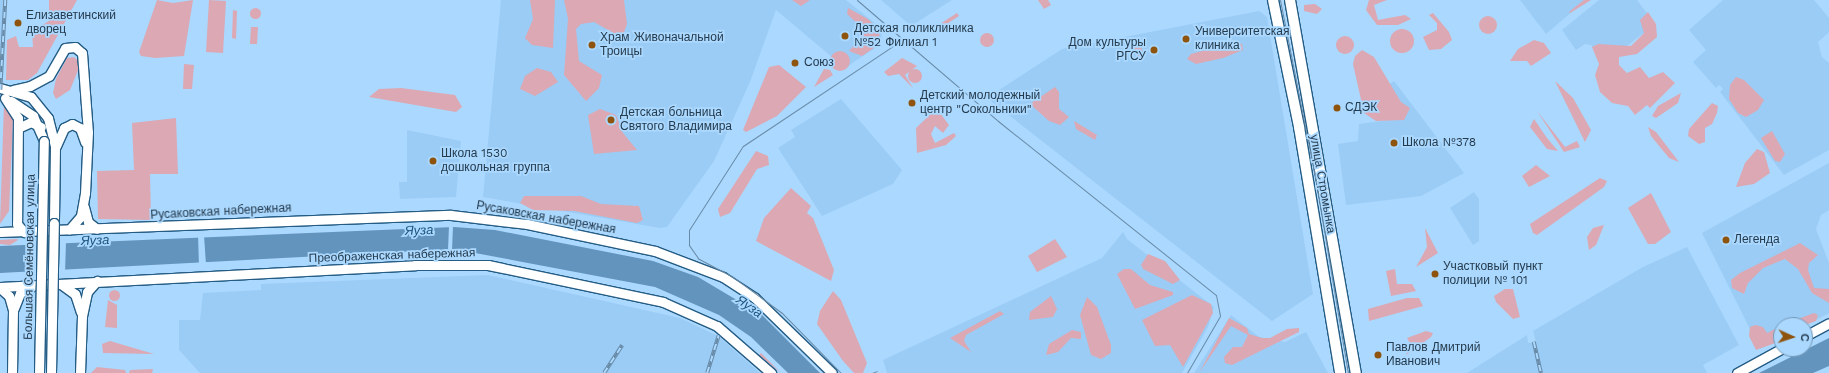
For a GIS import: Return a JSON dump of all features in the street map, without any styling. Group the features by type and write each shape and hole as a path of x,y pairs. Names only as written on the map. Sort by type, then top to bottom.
{"main road":[{"name":"улица Стромынка","path":"1273,0 1297,119 1340,373"},
{"name":"улица Стромынка","path":"1290,0 1357,373"},
{"path":"13,90 30,86 48,76 61,52 75,47 83,58 86,149 84,205 88,222 97,230"},
{"path":"0,88 13,90 31,97 40,106 48,118 56,147"},
{"path":"3,98 28,111 41,127"},
{"path":"3,98 17,112 16,212 18,228 24,232"},
{"path":"18,128 31,122 41,127"},
{"path":"56,147 64,128 72,124 80,128 86,149"},
{"name":"Большая Семёновская улица","path":"39,373 44,141 41,127"},
{"name":"Большая Семёновская улица","path":"51,373 56,147"},
{"path":"69,230 77,223 84,205"},
{"path":"0,231 13,223 16,212"},
{"name":"Русаковская набережная","path":"0,231 24,232 97,230 451,215 534,226 668,254 722,277 755,298 832,373"},
{"name":"Преображенская набережная","path":"0,288 97,281 450,264 505,267 663,302 716,326 771,373"},
{"path":"80,373 82,316 87,292 97,281"},
{"path":"60,284 76,294 82,316"},
{"path":"13,310 20,294 32,286"},
{"path":"0,288 9,296 13,310 12,373"},
{"path":"1813,332 1829,323"},
{"path":"1737,373 1773,353"}],"shaded area":[{"path":"0,0 6,0 3,77 0,77"},
{"path":"49,0 77,0 37,73 28,80 6,80 7,40 16,36 19,47 33,47 32,31 49,21"},
{"path":"157,0 173,3 193,0 184,56 155,58 141,56 139,52"},
{"path":"209,0 226,1 223,53 206,52"},
{"name":"Детская больница Святого Владимира","path":"501,0 846,0 882,29 881,44 845,68 776,10 750,82 714,161 667,227 660,228 483,197"},
{"path":"530,0 555,0 553,48 532,45 525,38 533,19"},
{"path":"564,0 624,0 627,24 623,35 617,35 594,22 581,24 576,29 579,61 602,75 599,88 586,101 564,75 568,19"},
{"path":"792,0 810,0 801,6"},
{"path":"881,0 952,0 911,26"},
{"path":"1038,0 1048,0 1051,5 1044,9"},
{"path":"1369,0 1387,0 1374,5 1378,20 1405,15 1411,19 1398,25 1377,25 1366,10"},
{"path":"1520,0 1586,0 1546,34"},
{"path":"1584,0 1591,0 1570,13 1569,12"},
{"path":"1599,0 1637,0 1655,24 1605,63 1591,45 1585,44 1576,50 1562,30"},
{"path":"1723,0 1814,0 1829,18 1829,32 1818,42 1822,57 1829,63 1829,150 1784,175 1720,92 1723,89 1719,85 1716,88 1693,62 1706,50 1689,30"},
{"path":"1315,4 1322,9 1317,14 1304,11 1304,5"},
{"path":"255,7 259,9 261,13 259,17 255,19 251,17 249,13 251,9"},
{"path":"848,8 868,19 880,31 878,45 862,56 849,51 859,40 863,29 847,14"},
{"path":"233,10 237,11 236,39 232,38"},
{"path":"1259,11 1267,17 1313,294 1272,321 987,98 1062,49"},
{"path":"1648,12 1656,24 1657,37 1637,54 1619,57 1619,65 1627,73 1640,67 1649,78 1663,72 1675,83 1650,108 1647,105 1635,115 1628,106 1612,103 1600,92 1595,75 1599,64 1592,47 1598,44 1631,46 1644,33 1640,20"},
{"path":"957,13 959,16 942,27 940,24"},
{"path":"1433,13 1449,32 1452,40 1441,49 1429,50 1423,37 1437,30 1437,23 1429,15"},
{"path":"1488,16 1494,19 1497,25 1494,31 1488,34 1482,31 1479,25 1482,19"},
{"path":"251,27 258,27 257,44 250,44"},
{"path":"1402,29 1411,32 1414,41 1411,50 1402,53 1393,50 1390,41 1393,32"},
{"path":"984,33 990,33 994,37 994,43 990,47 984,47 980,43 980,37"},
{"path":"1345,36 1351,39 1354,45 1351,51 1345,54 1339,51 1336,45 1339,39"},
{"path":"1139,40 1144,56 1139,60 1133,44"},
{"path":"1534,40 1544,43 1551,53 1531,66 1527,61 1510,61 1518,49"},
{"path":"1236,42 1242,44 1243,50 1223,58 1196,64 1187,59 1191,54"},
{"path":"1362,50 1374,57 1401,102 1410,108 1404,120 1376,121 1364,113 1353,64 1355,56"},
{"path":"840,51 847,54 850,61 847,68 840,71 833,68 830,61 833,54"},
{"path":"74,57 81,63 70,90 56,99 53,93 56,79 67,58"},
{"path":"902,58 917,66 905,75 913,88 899,74 888,76 884,72"},
{"path":"184,64 194,65 192,89 183,89"},
{"path":"779,65 806,87 777,116 746,132 743,130 769,67"},
{"path":"537,68 551,72 558,82 535,96 520,89 525,76"},
{"path":"824,69 830,70 833,75 814,87"},
{"path":"915,69 920,71 922,76 920,81 915,83 910,81 908,76 910,71"},
{"path":"1736,77 1744,80 1764,100 1758,110 1746,117 1738,113 1729,99 1730,85"},
{"name":"Школа №378","path":"1394,81 1464,173 1421,196 1346,205 1338,144 1358,141 1359,124 1396,119 1378,93"},
{"path":"1555,81 1573,98 1591,130 1585,142"},
{"path":"1055,87 1059,92 1059,109 1069,117 1060,125 1049,121 1030,104"},
{"path":"401,88 455,95 462,107 456,112 369,97 379,89"},
{"path":"1681,93 1678,103 1656,118 1652,116 1658,106"},
{"path":"841,99 902,170 893,184 822,216 778,148 795,137 791,130"},
{"path":"4,103 13,118 9,211 0,224"},
{"path":"1712,103 1718,106 1717,113 1712,124 1705,128 1705,142 1699,144 1688,136 1689,129"},
{"path":"600,109 616,115 623,133 637,150 594,154 588,115"},
{"path":"934,111 940,113 949,125 943,133 935,126 931,134 935,143 954,133 956,136 946,145 917,153 916,128"},
{"path":"1537,111 1565,147 1577,141 1580,147 1564,152"},
{"path":"176,118 178,174 150,174 151,220 98,219 97,171 134,170 132,123"},
{"path":"1534,119 1558,151 1547,149 1530,127"},
{"path":"1074,121 1097,135 1095,140 1076,129"},
{"path":"1648,127 1656,132 1679,162 1669,158 1651,136"},
{"name":"Школа 1530 дошкольная группа","path":"407,130 461,141 456,197 400,199 399,182 407,182"},
{"path":"1772,131 1785,154 1780,162 1775,161 1761,138"},
{"path":"1757,149 1764,152 1770,173 1754,184 1736,187 1745,163"},
{"path":"756,151 768,156 769,165 757,169 730,213 720,217 718,209"},
{"path":"1829,163 1829,210 1821,215 1816,229 1829,263 1829,313 1813,322 1813,317 1773,317 1773,342 1760,349 1702,233"},
{"path":"1536,165 1550,176 1529,187 1522,176"},
{"path":"1600,178 1607,181 1604,187 1537,235 1533,233 1530,224"},
{"path":"791,188 811,206 807,213 813,218 834,270 831,281 756,241 764,218"},
{"path":"1474,192 1479,199 1479,241 1473,245 1450,208"},
{"path":"1651,193 1671,232 1655,244 1648,244 1628,208"},
{"path":"524,196 581,196 601,204 639,206 643,220 637,223 574,211 533,210 520,203"},
{"path":"1604,225 1596,245 1589,250 1587,237 1593,228"},
{"path":"1425,228 1438,253 1416,267 1427,247"},
{"path":"1123,232 1127,239 1214,307 1208,327 1182,373 887,373 883,360 1102,258"},
{"path":"1055,239 1067,257 1037,272 1028,256"},
{"path":"0,240 18,240 10,245 0,244"},
{"path":"1800,243 1818,255 1809,263 1808,270 1814,288 1829,289 1829,303 1812,293 1798,269 1785,259 1763,268 1748,283 1744,294 1732,288 1731,280 1740,273"},
{"path":"1687,247 1739,345 1703,365 1707,373 1467,373 1527,335 1528,343 1536,342 1533,331 1643,267"},
{"path":"1148,254 1165,261 1180,280 1173,284 1143,269 1141,265"},
{"path":"1124,269 1131,269 1150,285 1173,292 1173,295 1135,309 1117,274"},
{"path":"1395,269 1397,284 1412,284 1416,291 1391,296 1386,271"},
{"path":"488,275 680,318 718,336 760,373 200,373 179,350 179,320 200,320 203,293 261,290 261,284"},
{"path":"1505,289 1513,289 1520,317 1513,319 1496,302 1494,296"},
{"path":"112,290 116,290 118,291 118,299 112,300 109,297 109,293"},
{"path":"833,291 841,300 867,363 863,373 854,373 843,361 817,324 820,311"},
{"path":"1192,295 1211,304 1213,313 1183,367 1170,345 1155,346 1142,320"},
{"path":"1051,296 1057,309 1053,317 1029,320 1030,312"},
{"path":"1087,297 1097,307 1111,345 1111,353 1101,359 1091,355 1080,315"},
{"path":"1407,298 1419,298 1423,306 1369,321 1368,309"},
{"path":"108,300 117,305 117,328 105,327"},
{"path":"1000,311 1004,314 966,335 964,341 971,352 950,338"},
{"path":"1814,313 1818,315 1816,321 1813,322 1813,317 1803,317"},
{"path":"1231,315 1259,337 1285,342 1306,332 1328,373 1194,373"},
{"path":"1229,318 1247,328 1249,334 1262,338 1270,338 1287,329 1299,328 1299,332 1232,365 1225,363 1224,357 1233,347 1242,347 1248,335 1231,326 1199,373"},
{"path":"1755,325 1763,327 1767,333 1773,330 1773,344 1756,350 1749,336 1750,327"},
{"path":"1072,330 1081,332 1081,339 1071,338 1058,352 1046,355 1049,344"},
{"path":"1426,331 1433,333 1431,337 1406,355 1411,345 1407,338"},
{"path":"110,341 154,354 103,353 102,344"},
{"path":"761,353 781,373 759,355"},
{"path":"97,367 125,370 126,373 91,373"},
{"path":"153,369 152,373 129,373 130,370"}],"water":[{"name":"Яуза","path":"454,227 495,230 653,261 698,277 762,315 820,373 788,373 751,337 719,315 655,287 454,249 0,273 0,246"},
{"path":"1829,338 1829,366 1813,373 1759,373 1791,357 1813,357 1813,346"}],"pier":[{"path":"449,226 453,226 452,250 448,250"},
{"path":"198,235 204,235 206,265 199,266"},
{"path":"66,241 65,274 28,275 28,243"}],"tram line":[{"path":"857,0 998,121 1216,295 1220,316 1187,373"},
{"path":"1280,0 1316,182 1348,373"},
{"path":"841,373 782,313 733,277 698,258 689,245 689,230 743,146 893,46 911,45"},
{"path":"872,373 877,371"}],"railway":[{"path":"0,90 5,0"},
{"path":"707,373 718,336"},
{"path":"1534,342 1541,373"},
{"path":"604,373 622,345"}],"place":[{"name":"Елизаветинский дворец","path":"18,23"},
{"name":"Детская поликлиника №52 Филиал 1","path":"845,36"},
{"name":"Университетская клиника","path":"1186,39"},
{"name":"Храм Живоначальной Троицы","path":"592,45"},
{"name":"Дом культуры РГСУ","path":"1154,50"},
{"name":"Союз","path":"795,63"},
{"name":"Детский молодежный центр \"Сокольники\"","path":"912,103"},
{"name":"СДЭК","path":"1337,108"},
{"name":"Детская больница Святого Владимира","path":"611,120"},
{"name":"Школа №378","path":"1394,143"},
{"name":"Школа 1530 дошкольная группа","path":"433,161"},
{"name":"Легенда","path":"1726,240"},
{"name":"Участковый пункт полиции № 101","path":"1435,274"},
{"name":"Павлов Дмитрий Иванович","path":"1378,355"}]}
